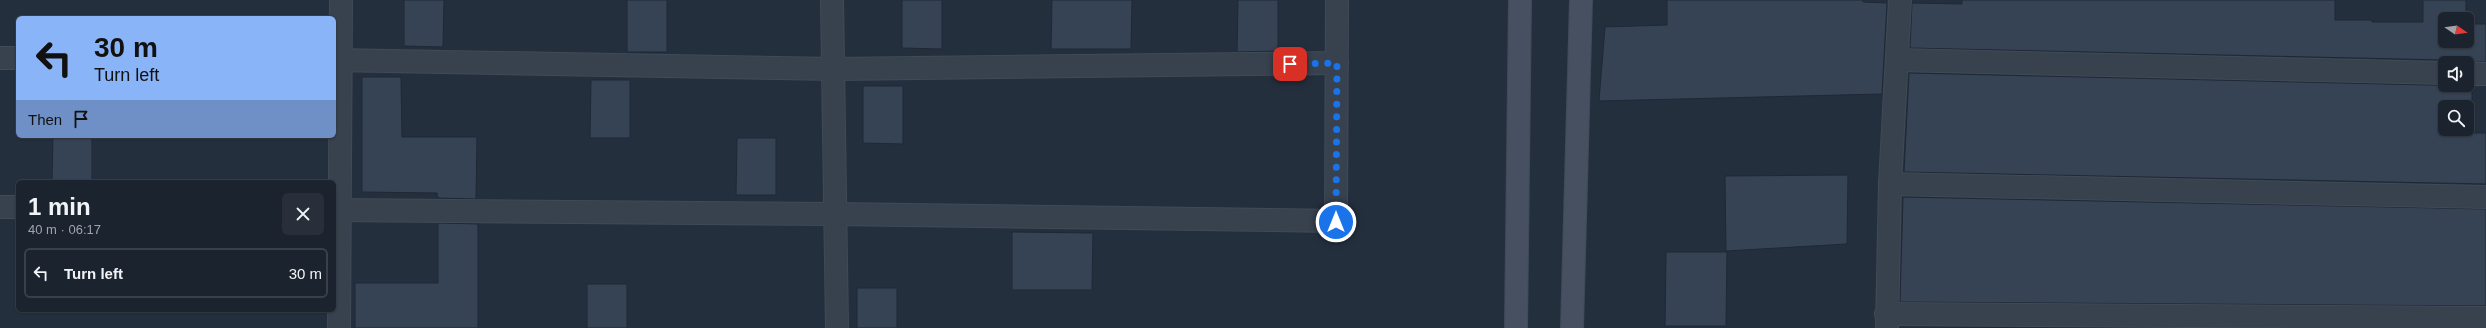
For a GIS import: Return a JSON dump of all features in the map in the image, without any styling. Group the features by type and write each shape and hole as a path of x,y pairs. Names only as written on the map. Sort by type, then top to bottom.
{"street":[{"path":"339,328 337,60 341,0"},
{"path":"832,0 835,70 834,214 838,328"},
{"path":"338,210 834,214 1336,222 1337,0"},
{"path":"1516,328 1520,0"},
{"path":"1572,328 1581,0"},
{"path":"1900,0 1890,184 1886,321 2486,318"},
{"path":"0,58 16,58"},
{"path":"337,60 835,70 1337,63"},
{"path":"1897,60 2438,73"},
{"path":"2474,74 2486,74"},
{"path":"1890,184 2486,197"},
{"path":"0,207 16,207"}],"building":[{"path":"404,0 444,0 443,47 404,46"},
{"path":"627,0 667,0 667,52 627,52"},
{"path":"902,0 942,0 942,49 902,48"},
{"path":"1052,0 1132,0 1131,49 1051,49"},
{"path":"1238,0 1278,0 1278,51 1237,52"},
{"path":"1667,0 1863,0 1863,2 1887,3 1882,94 1599,101 1605,27 1667,25"},
{"path":"1962,0 2335,0 2335,20 2423,22 2423,0 2466,0 2466,12 2438,12 2438,48 2474,48 2474,24 2486,24 2486,62 2474,62 2474,56 2438,56 2438,60 1910,48 1912,3 1962,4"},
{"path":"1909,73 2438,85 2438,92 2472,92 2472,100 2438,100 2438,136 2474,136 2474,133 2486,133 2486,184 1904,172"},
{"path":"362,77 401,77 402,137 477,137 476,199 438,198 437,193 362,192"},
{"path":"591,80 630,80 630,138 590,138"},
{"path":"863,86 903,86 903,144 863,143"},
{"path":"53,138 92,138 92,180 52,180"},
{"path":"737,138 776,138 776,195 736,195"},
{"path":"1848,175 1847,244 1726,251 1725,176"},
{"path":"1903,197 2486,209 2486,306 1900,302"},
{"path":"438,223 478,224 478,328 355,328 355,283 438,283"},
{"path":"1012,232 1093,233 1092,290 1012,290"},
{"path":"1666,252 1727,252 1726,326 1665,326"},
{"path":"587,284 627,284 627,328 587,328"},
{"path":"857,288 897,288 897,328 857,328"},
{"path":"1900,327 2111,328 1900,328"}],"route":[{"path":"1290,64 1337,63 1336,222"}]}
